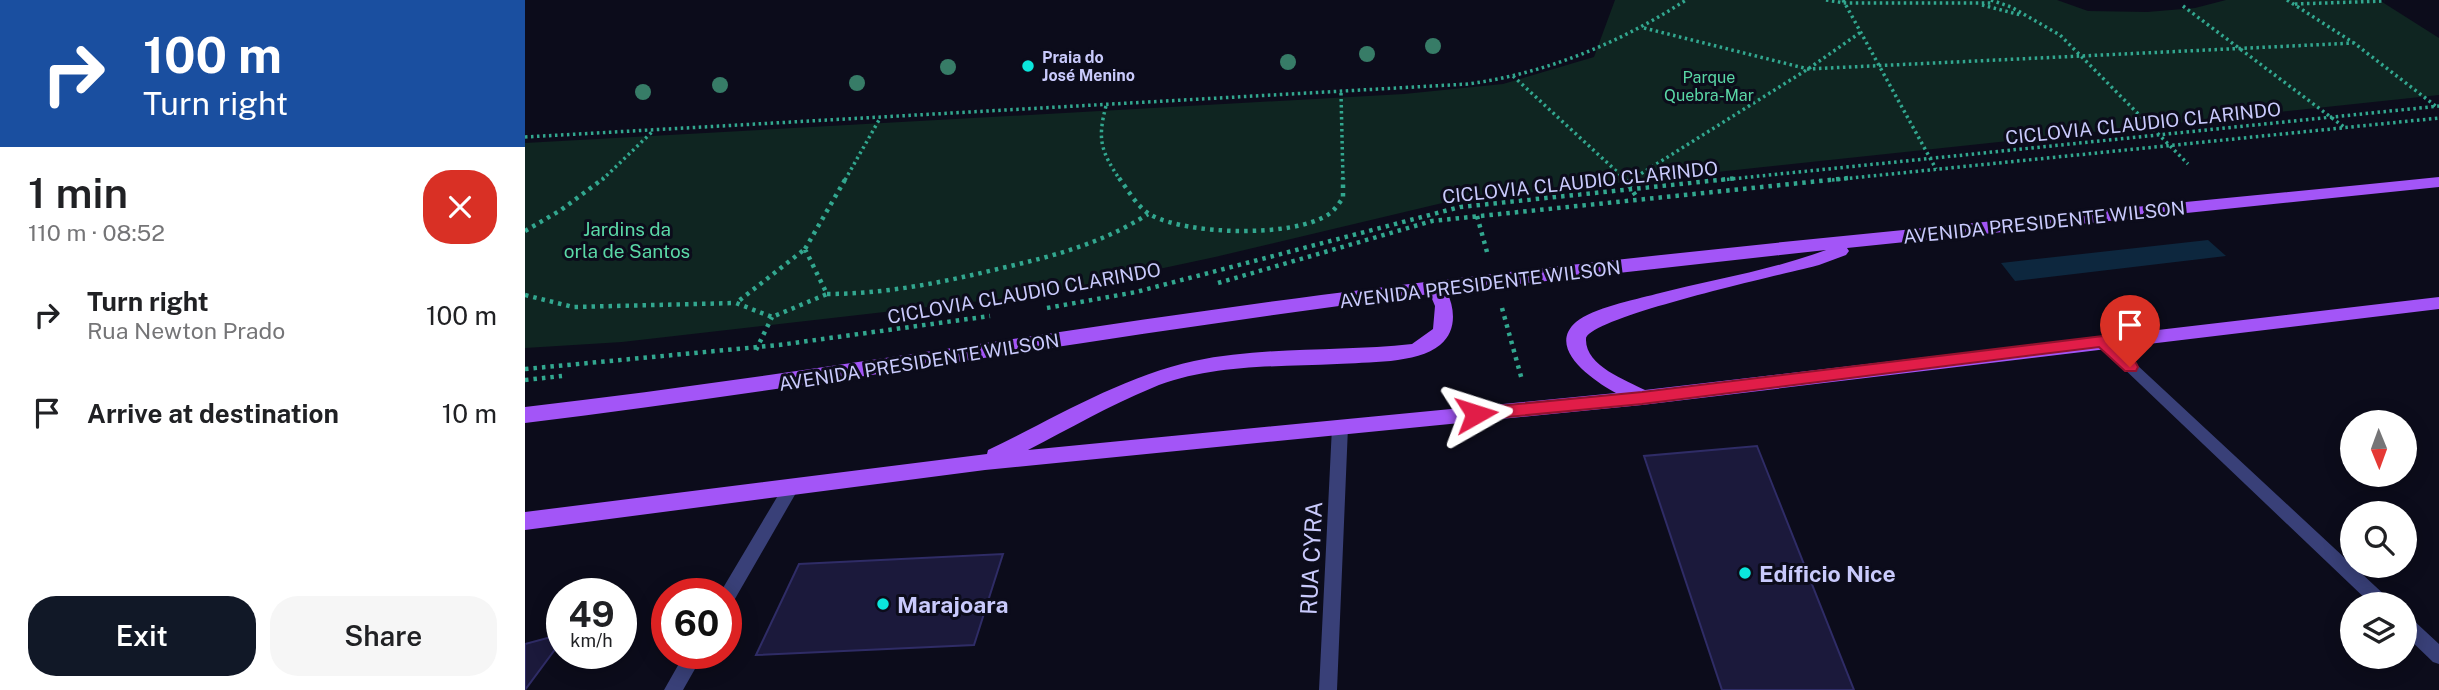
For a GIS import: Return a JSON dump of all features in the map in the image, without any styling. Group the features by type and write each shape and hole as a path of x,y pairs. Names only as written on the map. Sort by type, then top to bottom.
{"main road":[{"name":"AVENIDA PRESIDENTE WILSON","path":"525,415 783,383 1202,318 1436,287 2439,182"},
{"path":"1642,398 1593,370 1580,356 1576,338 1581,328 1592,321 1634,306 1813,261 1870,240"},
{"path":"985,461 1146,382 1195,368 1248,361 1373,355 1416,349 1433,341 1442,331 1444,306 1436,287"},
{"path":"525,521 985,461 1642,398 2436,302"}],"street":[{"path":"2103,341 2370,592"},
{"name":"RUA CYRA","path":"1328,690 1340,427"},
{"path":"738,578 792,486"},
{"path":"2417,635 2439,656"},
{"path":"673,690 685,669"}],"path":[{"path":"525,137 1427,88 1492,80 1561,61 1643,27 1686,0"},
{"path":"1826,0 1999,3"},
{"path":"1946,0 2029,17"},
{"path":"1991,0 2060,35 2188,164"},
{"path":"2287,0 2354,43 2438,107"},
{"path":"2294,4 2385,1"},
{"path":"1844,2 1936,169"},
{"path":"2182,6 2344,127"},
{"path":"1643,27 1808,69 2354,43"},
{"path":"1628,182 1808,69 1861,32"},
{"path":"1513,75 1628,182 1638,199"},
{"path":"1106,106 1100,132 1101,147 1126,186 1149,214 1179,223 1248,230 1299,226 1328,215 1343,198 1341,93"},
{"name":"CICLOVIA CLAUDIO CLARINDO","path":"1043,308 1136,292 1460,206 2438,107"},
{"path":"1215,284 1432,221 2439,118"},
{"path":"736,303 805,249 880,119"},
{"path":"525,231 565,209 609,177 653,130"},
{"path":"751,358 772,317 827,294 896,292 1017,265 1091,244 1129,227 1149,214"},
{"path":"1477,216 1530,409"},
{"path":"805,249 827,294"},
{"path":"525,295 573,307 736,303 772,317"},
{"name":"CICLOVIA CLAUDIO CLARINDO","path":"525,369 757,347 992,316"},
{"path":"525,380 565,376"}],"green space":[{"name":"Jardins da orla de Santos","path":"1615,0 2057,0 2088,11 2147,12 2195,8 2226,0 2379,0 2439,38 2439,95 1455,200 1215,257 1042,294 622,342 525,348 525,143 1404,94 1503,84 1594,57"}],"water":[{"path":"2208,240 2226,256 2015,281 2001,263"}],"building":[{"name":"Edíficio Nice","path":"1757,446 1854,690 1722,690 1644,456"},
{"name":"Marajoara","path":"1003,554 974,645 756,655 799,564"},
{"path":"546,638 546,662 525,690 525,644"}],"place":[{"name":"Praia do José Menino","path":"1028,66"},
{"name":"Edíficio Nice","path":"1745,573"},
{"name":"Marajoara","path":"883,604"}],"route":[{"path":"1476,414 1642,398 2103,341 2130,367"}],"park label":[{"name":"Parque Quebra-Mar","path":"1709,86"}]}
